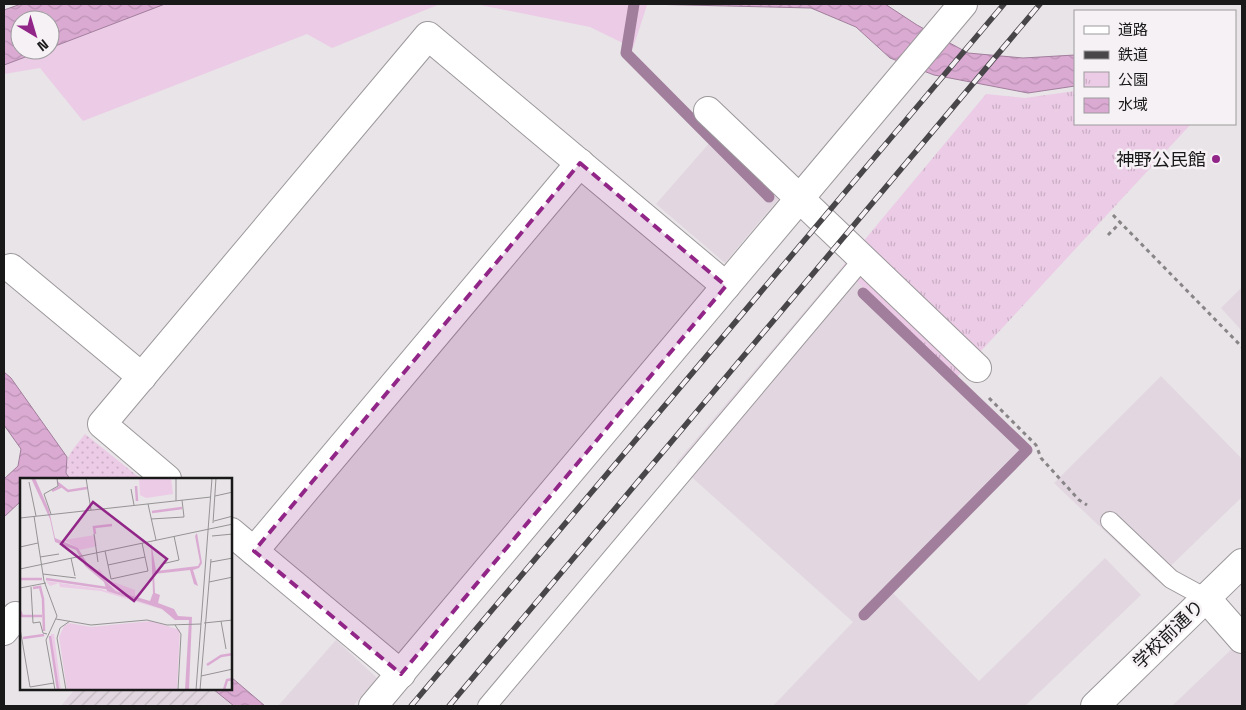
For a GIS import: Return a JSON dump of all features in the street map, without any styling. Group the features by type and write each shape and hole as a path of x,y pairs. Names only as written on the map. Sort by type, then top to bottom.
{"street":[{"path":"373,706 963,4"},
{"path":"167,478 102,424 428,36 726,286"},
{"path":"708,111 977,368"},
{"path":"254,551 580,163"},
{"path":"11,268 142,377"},
{"path":"232,533 401,674"},
{"name":"学校前通り","path":"1095,706 1242,563"},
{"path":"1206,598 1242,639"}],"lane":[{"path":"487,706 863,260"},
{"path":"1110,521 1170,579 1206,598"}],"path":[{"path":"1113,215 1242,347"},
{"path":"1108,235 1121,222"},
{"path":"977,368 974,384 1036,445 1041,458 1079,500 1110,521"}],"highlighted area":[{"path":"580,163 726,286 401,674 254,551"}],"shaded area":[{"path":"719,132 781,196 725,263 656,204"},
{"path":"842,267 1023,442 1022,450 887,587 979,681 1105,558 1141,595 1025,706 773,706 853,622 676,463"},
{"path":"1242,287 1242,331 1221,308"},
{"path":"1161,376 1242,459 1242,497 1156,580 1054,483"},
{"path":"336,640 377,678 353,706 278,706"},
{"path":"1235,646 1242,653 1242,706 1172,706"},
{"path":"74,690 215,690 203,706 61,706"},
{"path":"215,690 234,706 203,706"}],"green space":[{"path":"165,4 440,4 332,48 307,34 83,121 40,68 4,74 4,65 17,60 60,60 60,44"},
{"path":"475,4 647,5 633,48 590,27"},
{"path":"1074,91 1074,125 1190,125 956,378 842,267 986,94 1025,98"},
{"path":"85,434 140,478 70,478 66,467 73,449"}],"water":[{"path":"21,4 165,4 60,44 60,10 10,10 10,60 17,60 4,65 4,10"},
{"path":"645,4 885,4 917,25 968,53 1023,58 1074,55 1074,86 1028,93 934,75 890,58 856,27 811,8"},
{"path":"4,372 11,378 67,457 66,473 69,478 20,478 20,502 4,517 4,479 18,466 21,449 4,425"},
{"path":"232,678 265,706 234,706 214,690 232,690"}],"waterway":[{"path":"634,4 626,53 769,197"},
{"path":"863,293 1027,450 864,615"}],"railway":[{"path":"411,706 1004,4"},
{"path":"449,706 1040,4"}],"place":[{"name":"神野公民館","path":"1216,159"}]}
